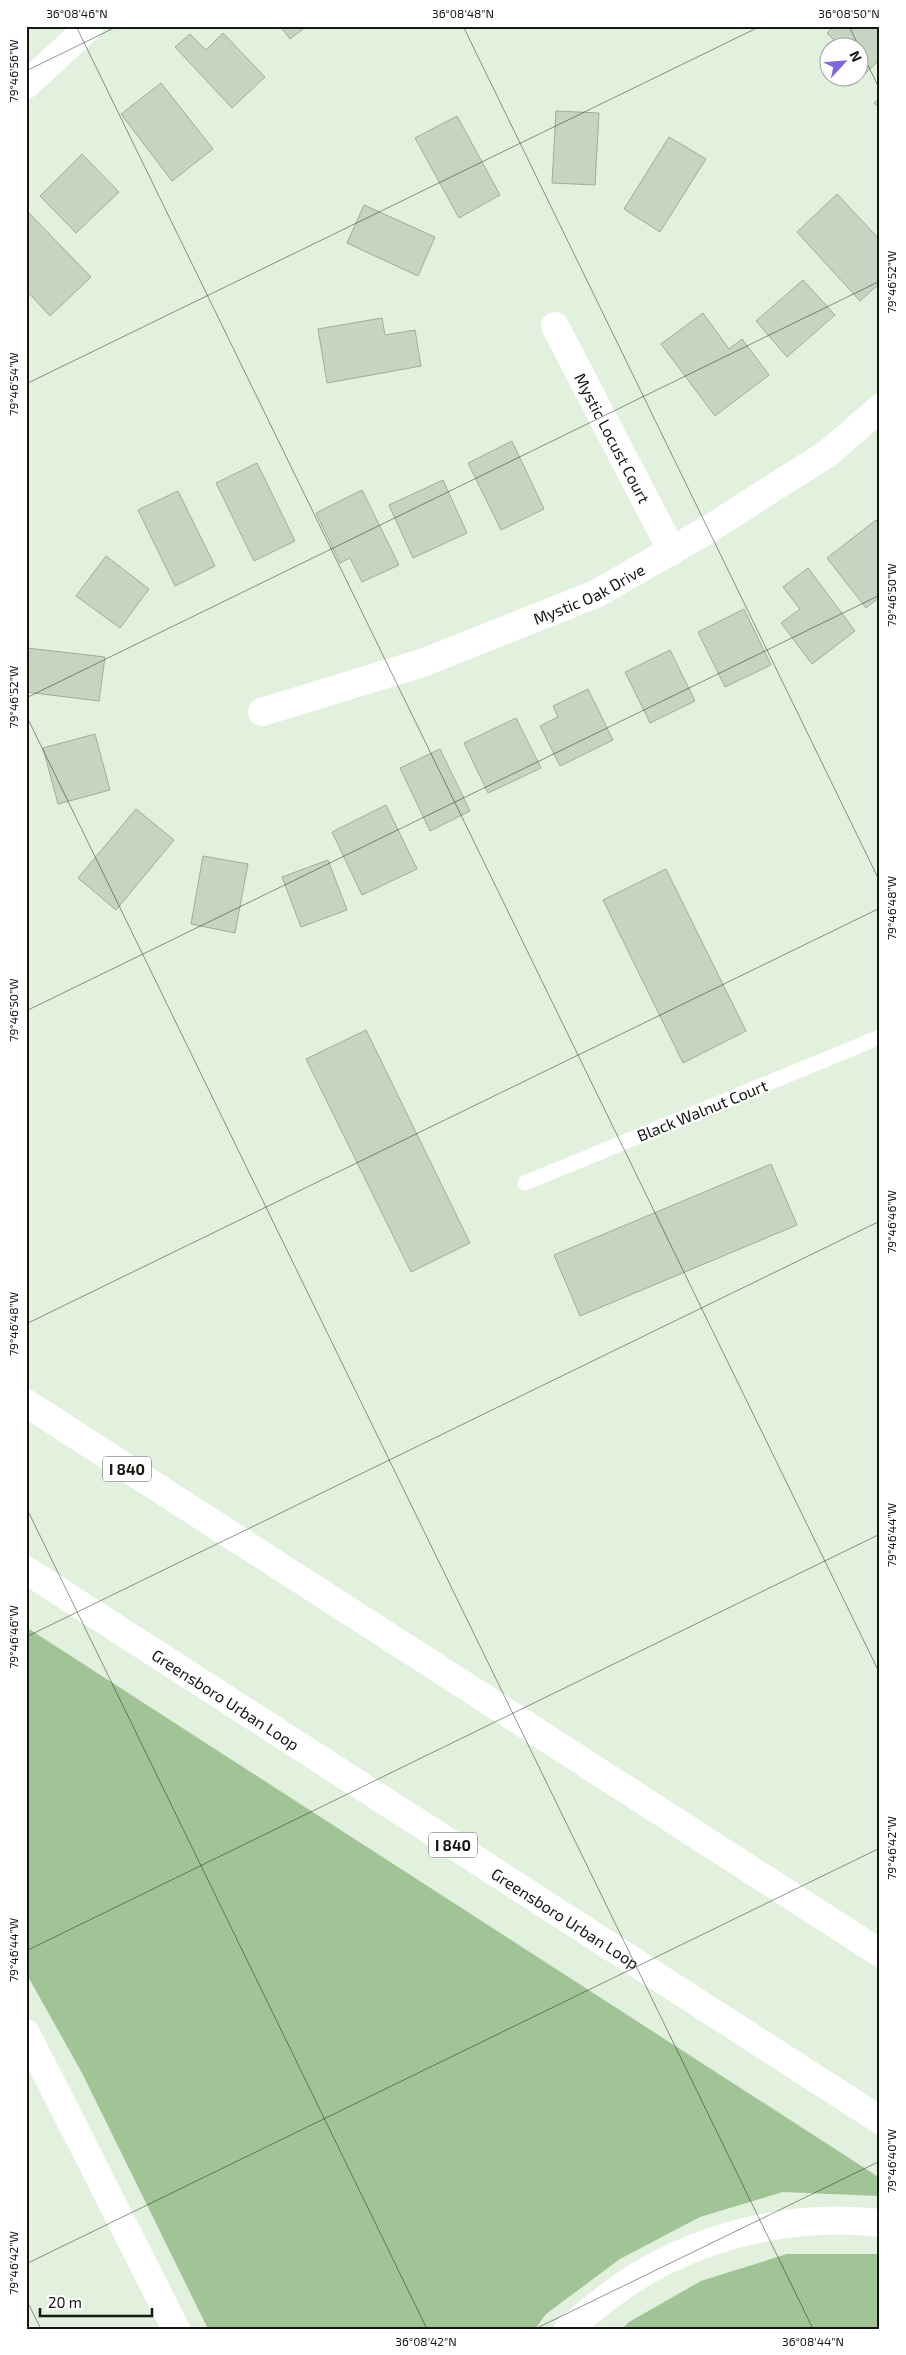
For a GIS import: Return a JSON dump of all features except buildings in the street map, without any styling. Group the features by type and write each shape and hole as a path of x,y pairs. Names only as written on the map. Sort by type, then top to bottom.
{"main road":[{"path":"26,85 90,26"},
{"name":"Mystic Locust Court","path":"555,326 672,551"},
{"name":"Mystic Oak Drive","path":"262,712 422,663 596,594 672,551 828,453 880,408"},
{"name":"I 840","path":"26,1404 880,1953"},
{"name":"Greensboro Urban Loop","path":"26,1570 880,2120"},
{"path":"26,2033 176,2329"},
{"path":"568,2329 601,2301 639,2275 680,2254 724,2238 772,2226 818,2221 880,2223"}],"lane":[{"name":"Black Walnut Court","path":"525,1183 880,1037"}],"green space":[{"path":"26,1627 880,2178 880,2196 783,2192 700,2217 620,2259 546,2314 535,2329 208,2329 82,2073 26,1973"},
{"path":"787,2254 880,2254 880,2329 622,2329 629,2322 701,2281"}]}
